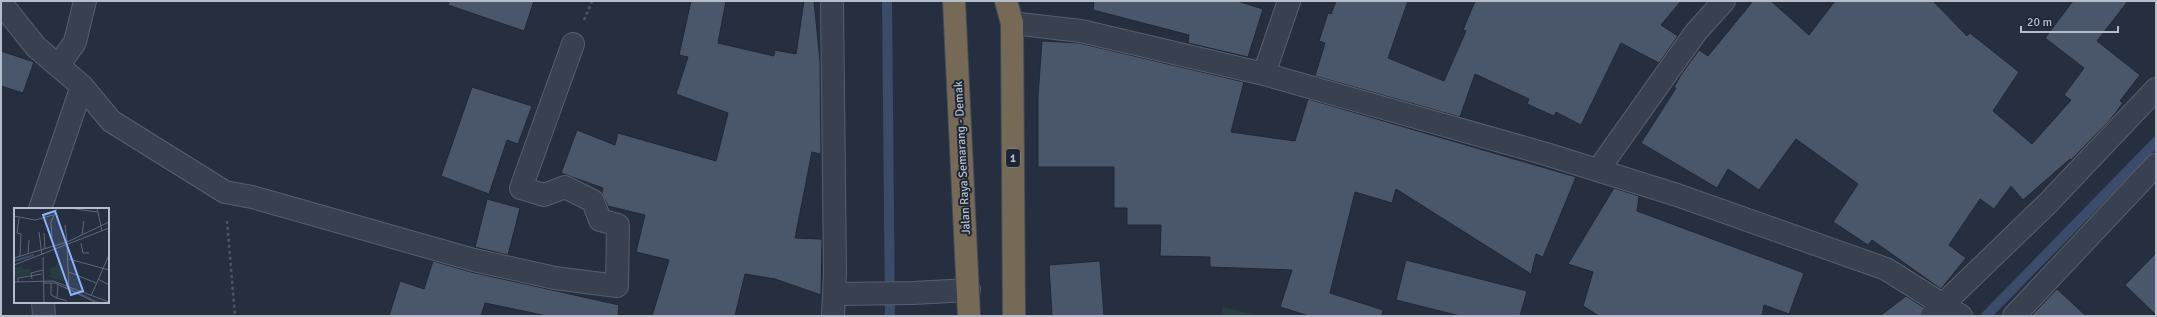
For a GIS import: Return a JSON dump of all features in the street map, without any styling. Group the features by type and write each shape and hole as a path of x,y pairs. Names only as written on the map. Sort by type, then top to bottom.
{"highway":[{"name":"Jalan Raya Semarang - Demak","path":"954,1 969,290 969,316"},
{"name":"1","path":"1006,1 1012,23 1014,316"}],"street":[{"path":"58,66 75,42 85,1"},
{"path":"832,1 833,316"},
{"path":"1264,74 1289,1"},
{"path":"1598,170 1696,32 1724,1"},
{"path":"1,3 36,47 82,86 111,121 224,192 252,197 474,260 555,278 617,286 618,225 600,220 593,201 565,187 544,194 521,188 574,44"},
{"path":"1012,23 1081,31 1264,74 1598,170 1677,195 1886,269 1948,312 2048,203 2156,89"},
{"path":"40,208 82,86"},
{"path":"2014,316 2156,165"},
{"path":"834,294 914,293 969,290"},
{"path":"43,303 44,316"}],"path":[{"path":"224,192 235,316"}],"green space":[{"path":"1222,307 1260,316 1222,316"}],"building":[{"path":"449,1 534,1 524,31 448,5"},
{"path":"691,1 726,1 718,43 774,56 775,50 796,54 804,1 814,1 820,61 821,151 820,154 812,152 795,238 822,239 821,295 775,279 745,274 735,316 652,316 669,260 636,252 645,215 608,206 602,193 603,188 561,173 577,130 615,145 618,133 716,161 728,113 676,94 688,57 679,55"},
{"path":"1094,1 1237,1 1263,9 1248,57 1188,43 1189,35 1093,10"},
{"path":"1336,1 1408,1 1388,58 1444,81 1466,31 1463,30 1475,1 1681,1 1661,25 1678,36 1659,63 1621,43 1581,125 1556,112 1554,116 1527,104 1529,99 1475,74 1460,117 1315,76 1325,43 1319,41 1328,13 1331,14"},
{"path":"1753,1 1771,1 1809,35 1835,1 1933,1 1967,36 1970,33 2019,72 1993,111 2032,144 2071,100 2064,95 2084,68 2045,38 2073,1 2128,1 2097,41 2140,75 2120,101 2123,103 2110,120 2071,160 2070,159 2023,200 2011,186 1994,209 1980,199 1949,245 1966,258 1941,289 1872,240 1868,245 1833,222 1858,184 1796,139 1759,190 1728,169 1717,188 1641,143 1676,88 1674,87 1681,75 1699,50 1708,56"},
{"path":"1042,41 1079,43 1244,82 1231,132 1295,141 1308,99 1576,177 1543,257 1536,254 1531,274 1396,189 1392,203 1355,192 1330,293 1383,310 1382,316 1309,316 1280,307 1292,270 1210,267 1210,257 1160,256 1161,225 1127,225 1127,208 1114,208 1114,167 1038,167 1038,96"},
{"path":"1,51 34,62 23,93 1,86"},
{"path":"472,87 532,106 518,144 507,140 489,194 441,176"},
{"path":"1614,188 1639,196 1637,211 1804,273 1789,314 1764,305 1762,316 1599,316 1583,306 1593,272 1568,264"},
{"path":"487,199 520,208 508,255 475,247"},
{"path":"2156,253 2156,315 2125,285"},
{"path":"1406,260 1527,291 1520,316 1460,316 1396,300"},
{"path":"433,261 471,272 619,305 618,316 547,316 485,303 481,316 389,316 400,281 424,289"},
{"path":"1100,261 1104,316 1052,316 1049,265"},
{"path":"2057,289 2086,316 2031,316"},
{"path":"1906,296 1923,307 1920,316 1880,316"}],"waterway":[{"path":"887,1 890,316"},
{"path":"1986,316 2156,142"}]}
